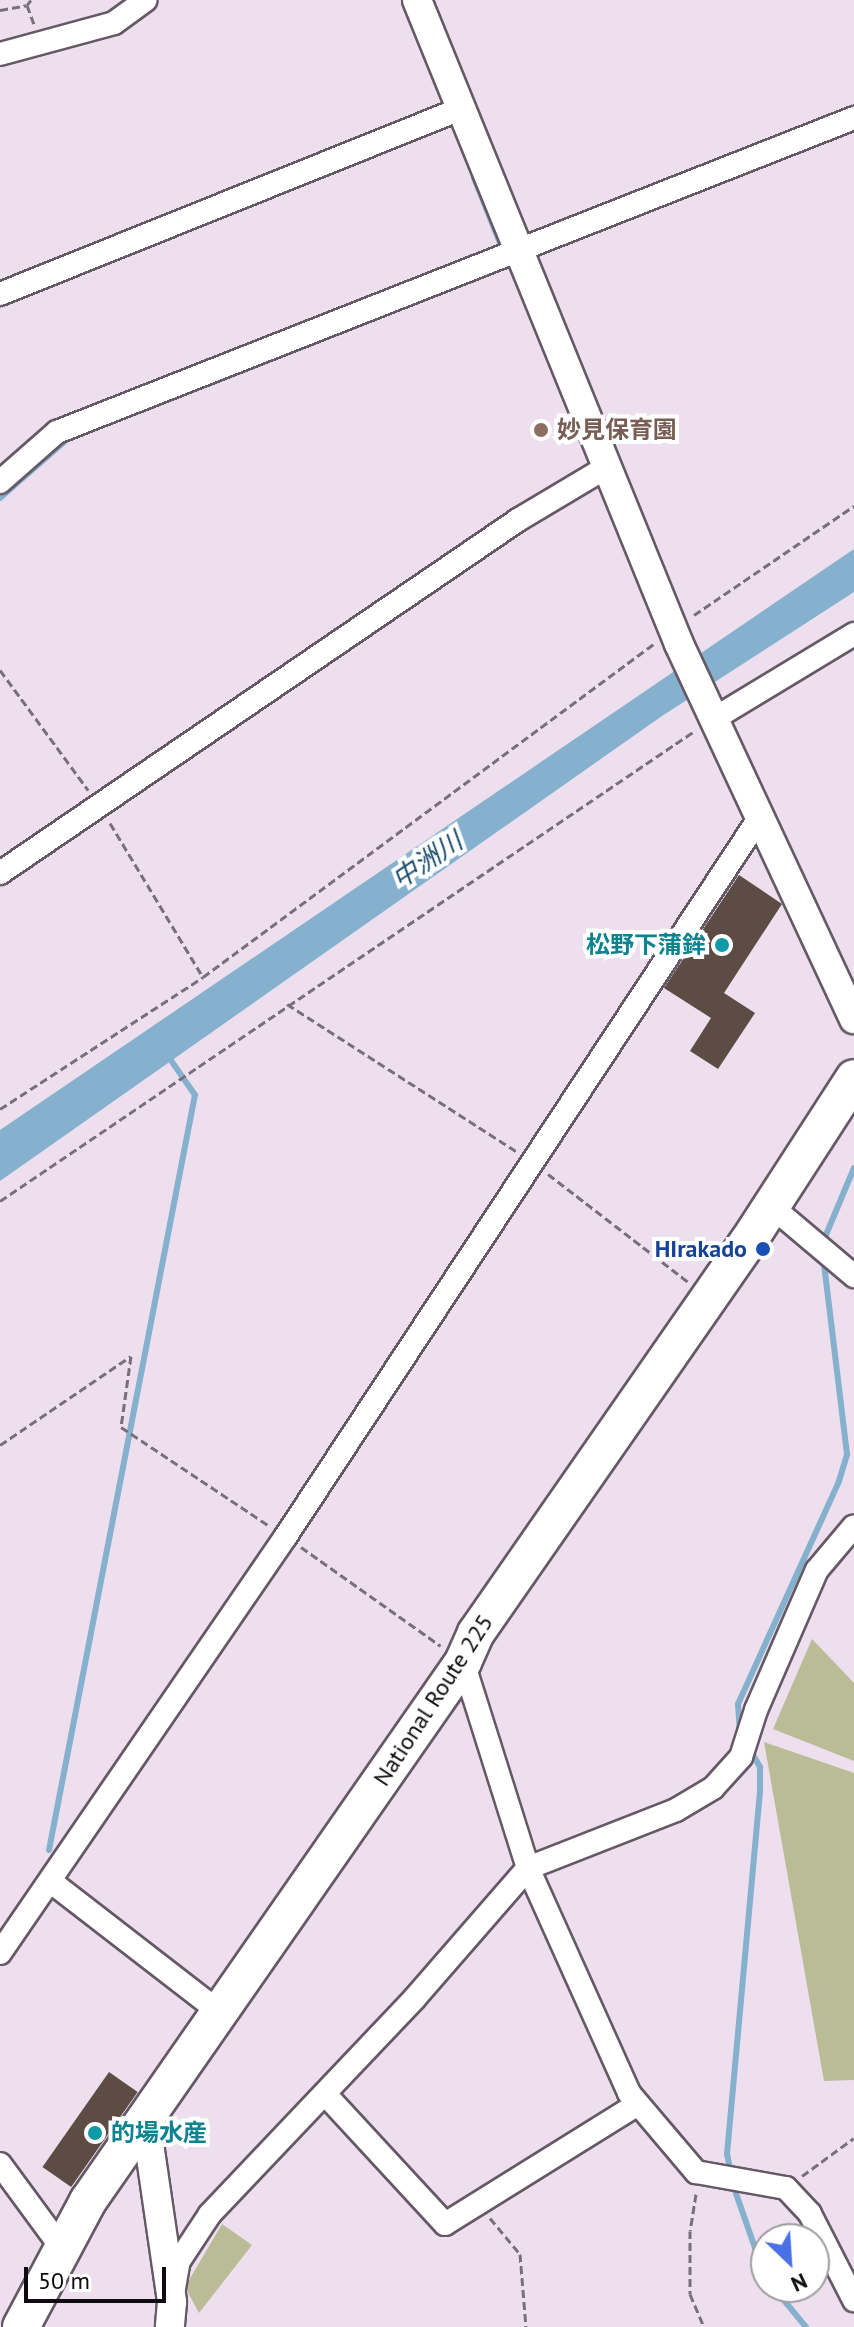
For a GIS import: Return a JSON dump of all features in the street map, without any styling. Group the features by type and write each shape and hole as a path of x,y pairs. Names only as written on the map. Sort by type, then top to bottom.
{"highway":[{"name":"National Route 225","path":"21,2327 61,2247 463,1662 476,1633 710,1298 854,1078"}],"street":[{"path":"0,54 114,23 146,0"},
{"path":"417,0 453,111 607,467 676,637 758,820 854,1019"},
{"path":"0,294 453,111"},
{"path":"0,482 57,432 515,256 854,118"},
{"path":"0,873 518,520 607,467"},
{"path":"710,716 854,634"},
{"path":"0,1953 286,1536 530,1161 758,820"},
{"path":"771,1206 854,1276"},
{"path":"171,2314 179,2261 210,2214 325,2094 528,1868 676,1810 713,1788 741,1757 817,1570 854,1526"},
{"path":"463,1662 528,1868 638,2104 696,2172 786,2188 810,2214 854,2300"},
{"path":"50,1881 221,2013"},
{"path":"325,2094 445,2224 638,2104"},
{"path":"146,2123 171,2314"},
{"path":"0,2164 61,2247"}],"path":[{"path":"0,10 27,5 31,0"},
{"path":"27,5 40,42"},
{"path":"0,1109 203,977 854,506"},
{"path":"0,1201 710,716"},
{"path":"287,1004 530,1161 710,1298"},
{"path":"0,1445 131,1356 121,1427 286,1536 463,1662"},
{"path":"786,2188 854,2138"},
{"path":"696,2172 690,2294 704,2327"},
{"path":"478,2204 520,2254 526,2327"}],"green space":[{"path":"812,1639 854,1683 854,1761 773,1729"},
{"path":"764,1742 854,1773 854,2080 824,2081"},
{"path":"222,2224 252,2245 199,2313 185,2287"}],"water":[{"name":"中洲川","path":"854,549 854,592 662,716 0,1181 0,1130"}],"building":[{"name":"松野下蒲鉾","path":"739,875 782,904 724,993 755,1013 718,1069 690,1051 711,1018 664,988"},
{"name":"的場水産","path":"109,2072 138,2092 71,2187 42,2167"}],"waterway":[{"path":"474,178 504,253"},
{"path":"129,415 368,321"},
{"path":"0,498 70,437"},
{"path":"49,1850 195,1095 170,1059"},
{"path":"823,1242 854,1168"},
{"path":"740,1733 738,1704 839,1481 847,1454 823,1257"},
{"path":"731,2174 727,2154 760,1791 760,1767 750,1750"},
{"path":"733,2185 750,2233"},
{"path":"786,2303 806,2327"}],"place":[{"name":"妙見保育園","path":"541,430"},
{"name":"松野下蒲鉾","path":"722,945"},
{"name":"HIrakado","path":"763,1249"},
{"name":"的場水産","path":"95,2133"}]}
